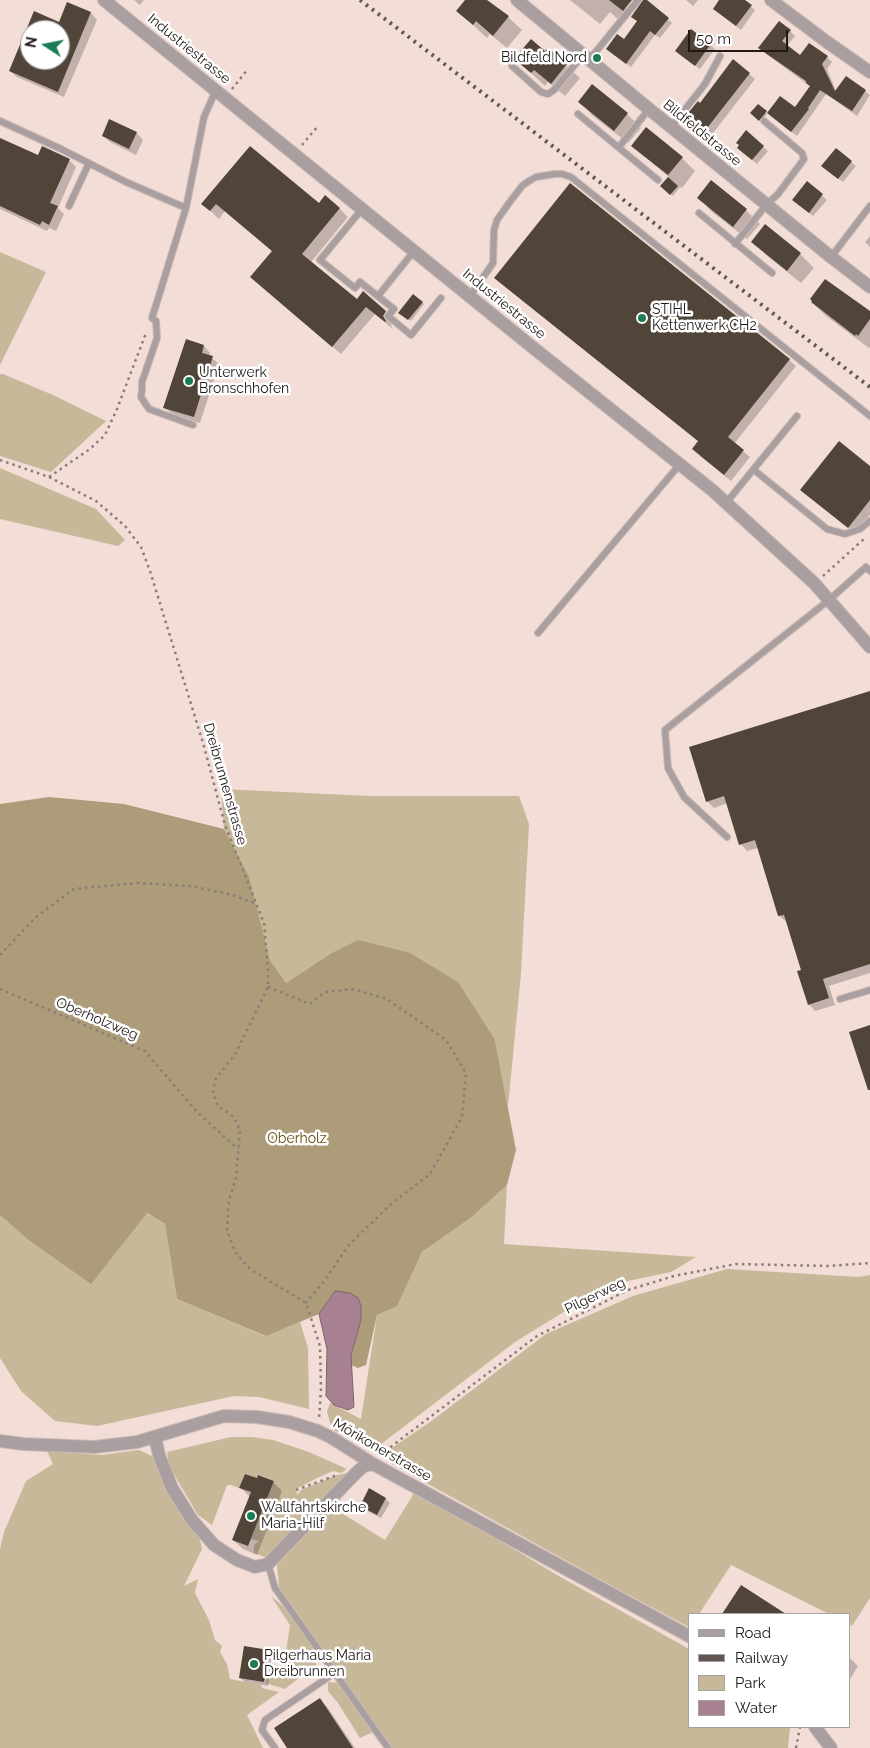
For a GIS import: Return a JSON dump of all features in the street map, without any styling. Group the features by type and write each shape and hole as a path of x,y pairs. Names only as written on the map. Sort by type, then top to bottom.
{"street":[{"name":"Industriestrasse","path":"104,0 680,464 814,583 870,647"},
{"name":"Bildfeldstrasse","path":"517,0 830,257 870,287"},
{"path":"771,0 870,72"},
{"name":"Mörikonerstrasse","path":"0,1441 23,1444 94,1447 155,1438 224,1416 289,1422 318,1431 332,1438 373,1464 688,1635"},
{"path":"155,1438 159,1455 172,1488 192,1520 214,1545 236,1560 255,1567 268,1564 356,1473 364,1466 373,1464"},
{"path":"816,1728 831,1748"}],"lane":[{"path":"512,66 541,92 548,94 586,57 638,0"},
{"path":"671,127 705,84 720,56"},
{"path":"193,425 149,410 141,397 142,382 157,338 156,321 152,318 186,208 204,117 220,94"},
{"path":"618,147 649,109"},
{"path":"578,114 658,180"},
{"path":"0,121 126,182 186,208"},
{"path":"735,244 766,204 778,194 804,159 802,153 764,121"},
{"path":"69,206 89,163"},
{"path":"470,296 493,263 494,230 497,220 509,203 522,186 529,181 562,174 571,177 870,416"},
{"path":"830,257 870,206"},
{"path":"362,209 320,260 355,288 360,282 394,309 388,316 411,336 442,298"},
{"path":"698,213 772,273"},
{"path":"378,296 414,251"},
{"path":"726,503 797,416"},
{"path":"538,633 680,464"},
{"path":"754,470 827,529 845,534 860,529 870,521"},
{"path":"727,837 684,797 668,768 665,730 829,600 866,567 870,571"},
{"path":"840,999 870,990"},
{"path":"268,1564 275,1588 388,1748"},
{"path":"275,1748 262,1730 265,1720 336,1672"}],"path":[{"path":"220,94 248,69"},
{"path":"294,154 318,126"},
{"path":"49,478 90,450 105,435 152,318"},
{"name":"Dreibrunnenstrasse","path":"0,460 49,478 96,501 125,526 140,547 150,571 203,743 225,825 264,922 268,987 236,1053 215,1080 213,1093 218,1106 234,1117 240,1130 236,1178 229,1200 227,1230 235,1252 250,1269 306,1303"},
{"path":"814,583 870,533"},
{"path":"0,955 36,917 74,889 137,883 191,886 233,895 257,904"},
{"path":"268,987 310,1004 326,992 353,989 388,999 446,1040 466,1073 462,1117 430,1174 391,1204 348,1246 325,1280 306,1303 320,1346 321,1389 318,1431"},
{"name":"Oberholzweg","path":"0,990 145,1051 198,1112 238,1149"},
{"name":"Pilgerweg","path":"373,1464 382,1453 537,1336 628,1290 674,1276 736,1264 829,1266 870,1263"},
{"path":"296,1490 339,1474"},
{"path":"796,1748 800,1728"}],"green space":[{"path":"0,252 46,272 0,365"},
{"path":"0,374 53,395 106,421 51,472 0,456"},
{"path":"0,468 96,509 125,540 118,546 0,519"},
{"path":"221,789 370,796 519,796 529,824 521,973 508,1107 495,1040 330,954 286,983 270,960 249,876 224,829"},
{"name":"Oberholz","path":"49,797 124,804 224,829 249,876 270,960 286,983 330,954 358,940 410,953 458,982 495,1040 516,1150 507,1185 472,1217 422,1252 397,1306 377,1315 366,1365 358,1368 351,1365 351,1355 361,1320 361,1306 358,1298 335,1291 319,1314 266,1336 177,1299 165,1224 147,1213 91,1284 26,1238 0,1215 0,804"},
{"path":"507,1185 504,1244 696,1257 671,1272 623,1282 575,1305 515,1342 372,1451 332,1429 327,1412 330,1403 361,1419 377,1315 397,1305 422,1252 472,1217"},
{"path":"146,1213 165,1224 177,1299 265,1336 300,1322 308,1348 309,1409 259,1397 234,1396 97,1426 55,1421 21,1391 0,1358 0,1215 26,1238"},
{"path":"727,1269 859,1277 870,1275 870,1598 852,1626 850,1625 850,1613 827,1613 731,1565 700,1613 688,1613 688,1626 392,1464 386,1452 430,1422 546,1334 633,1296"},
{"path":"231,1437 273,1440 309,1452 347,1469 341,1473 333,1471 296,1489 297,1495 301,1490 337,1475 348,1473 281,1546 265,1557 254,1553 254,1545 259,1541 251,1539 274,1481 259,1475 257,1478 245,1474 239,1488 227,1485 212,1525 198,1515 169,1466 167,1452"},
{"path":"139,1450 152,1456 158,1464 198,1531 202,1549 184,1586 198,1579 195,1593 209,1620 215,1640 222,1646 220,1652 227,1664 230,1679 261,1685 262,1688 279,1692 247,1715 263,1748 0,1748 0,1549 4,1532 26,1481 53,1464 47,1451 101,1455"},
{"path":"416,1490 557,1575 688,1648 688,1728 790,1728 788,1748 392,1748 279,1587 277,1565 330,1506 385,1540"},
{"path":"271,1596 285,1608 312,1644 317,1669 300,1677 285,1689 265,1683 270,1673 283,1671 290,1625"},
{"path":"328,1682 341,1683 373,1732 360,1738 338,1703 328,1691"}],"water":[{"path":"335,1291 350,1293 358,1298 361,1306 361,1320 351,1355 354,1407 348,1410 334,1405 326,1396 327,1349 319,1314"}],"building":[{"path":"465,0 487,0 509,16 493,36 476,21 473,25 456,11"},
{"path":"609,0 632,0 623,11"},
{"path":"643,0 647,0 669,18 655,35 650,31 626,64 606,49 617,34 624,39 637,21 631,17"},
{"path":"719,0 745,0 752,5 736,26 713,9"},
{"path":"67,2 91,12 70,63 70,20 60,20"},
{"path":"34,11 54,20 30,20"},
{"path":"779,21 791,30 782,41 800,55 809,43 828,56 822,64 835,91 846,76 866,90 852,111 820,90 809,109 791,132 767,113 780,96 795,107 810,86 806,81 758,48"},
{"path":"691,29 711,44 695,66 675,51"},
{"path":"531,39 545,51 547,49 551,53 552,51 567,64 551,84 534,70 531,73 514,59"},
{"path":"20,45 20,70 67,70 58,92 9,71"},
{"path":"733,59 750,73 704,132 684,118 698,101 700,103"},
{"path":"592,84 628,113 614,131 578,102"},
{"path":"758,104 767,111 759,121 750,113"},
{"path":"109,119 137,132 129,149 102,136"},
{"path":"646,127 683,157 668,175 631,146"},
{"path":"746,130 764,146 752,160 737,148 739,145 736,143"},
{"path":"0,138 38,155 42,146 70,159 50,203 58,206 49,225 42,221 40,225 0,206"},
{"path":"250,146 319,203 325,195 340,208 302,254 357,299 363,291 386,311 383,316 385,322 366,307 332,347 250,277 272,251 216,204 210,211 201,204"},
{"path":"836,148 852,161 838,179 821,166"},
{"path":"668,177 678,186 670,195 660,186"},
{"path":"711,180 747,209 733,227 697,198"},
{"path":"807,181 823,194 809,213 792,200"},
{"name":"STIHL Kettenwerk CH2","path":"570,183 790,359 728,437 744,450 724,475 692,449 698,441 494,278"},
{"path":"765,224 801,253 787,271 751,242"},
{"path":"825,279 870,311 870,319 858,336 856,334 855,336 811,302 810,299"},
{"path":"413,294 423,302 408,320 398,313"},
{"name":"Unterwerk Bronschhofen","path":"186,339 204,345 202,353 213,356 194,417 163,408"},
{"path":"839,441 870,466 870,500 848,528 800,490"},
{"path":"870,691 870,964 823,979 829,998 808,1005 797,971 801,970 784,915 778,916 755,840 739,845 724,796 706,802 689,747"},
{"path":"870,1025 870,1090 868,1090 849,1032"},
{"name":"Wallfahrtskirche Maria-Hilf","path":"245,1474 257,1478 258,1475 274,1481 248,1546 232,1540 251,1492 239,1488"},
{"path":"369,1488 386,1498 377,1515 360,1506"},
{"path":"741,1585 784,1613 723,1613"},
{"name":"Pilgerhaus Maria Dreibrunnen","path":"244,1646 269,1650 264,1682 239,1678"},
{"path":"320,1698 353,1748 287,1748 274,1728"}],"railway":[{"path":"360,0 870,387"}],"place":[{"name":"Bildfeld Nord","path":"597,58"},
{"name":"STIHL Kettenwerk CH2","path":"642,318"},
{"name":"Unterwerk Bronschhofen","path":"189,381"},
{"name":"Wallfahrtskirche Maria-Hilf","path":"251,1516"},
{"name":"Pilgerhaus Maria Dreibrunnen","path":"254,1664"}]}
